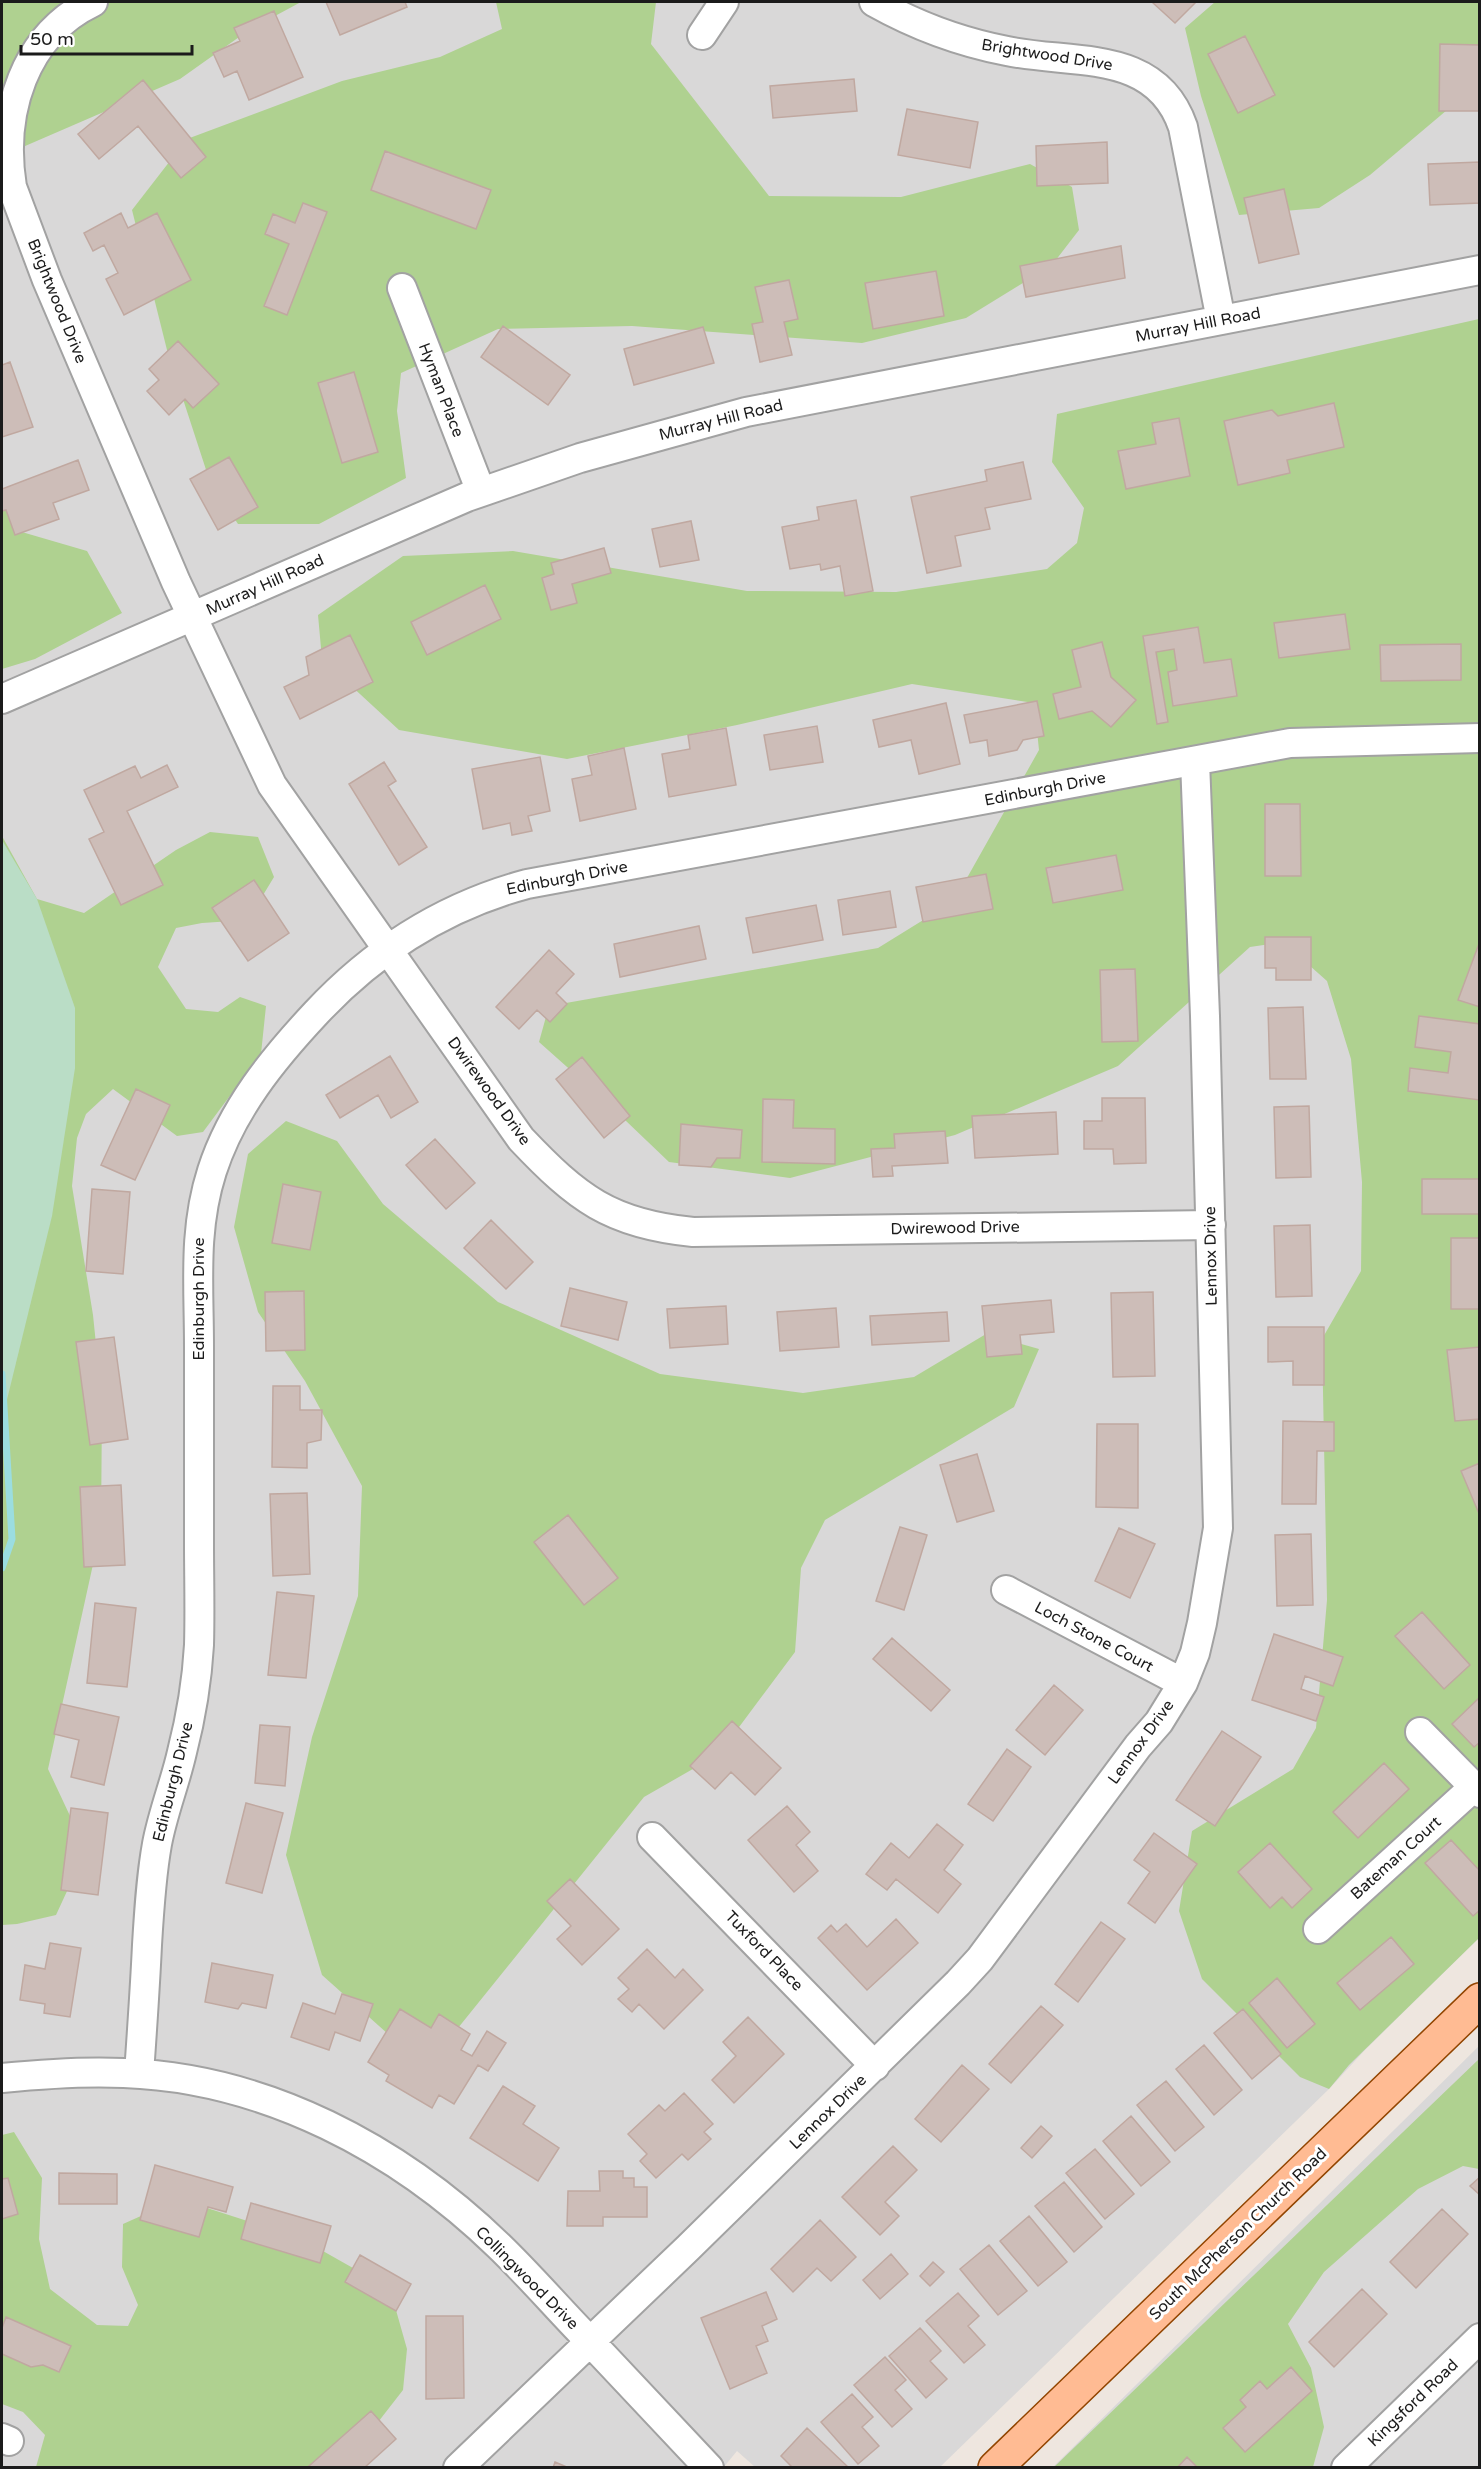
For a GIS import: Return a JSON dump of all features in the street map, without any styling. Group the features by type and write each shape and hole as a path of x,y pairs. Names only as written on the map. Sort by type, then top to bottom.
{"main road":[{"name":"South McPherson Church Road","path":"995,2468 1479,2000"}],"street":[{"name":"Brightwood Drive","path":"93,2 78,9 53,28 33,52 25,66 12,94 6,125 8,172 47,280 193,616"},
{"path":"702,35 724,2"},
{"name":"Brightwood Drive","path":"874,2 918,24 962,40 1007,52 1118,65 1147,77 1159,87 1178,112 1182,127 1221,320"},
{"name":"Murray Hill Road","path":"2,699 481,492 580,458 746,412 1479,270"},
{"name":"Hyman Place","path":"402,288 481,492"},
{"name":"Dwirewood Drive","path":"193,616 272,785 521,1139 553,1172 589,1202 632,1222 662,1229 693,1232 1211,1225"},
{"name":"Edinburgh Drive","path":"139,2074 154,1868 160,1833 192,1707 199,1645 199,1340 196,1264 201,1217 212,1172 237,1114 262,1075 335,993 388,950 454,909 497,892 527,884 1290,743 1479,738"},
{"name":"Lennox Drive","path":"458,2468 875,2066 980,1959 1138,1746 1159,1722 1183,1683 1195,1653 1202,1623 1218,1528 1205,1016 1194,761"},
{"name":"Loch Stone Court","path":"1006,1590 1183,1683"},
{"path":"1420,1732 1477,1790"},
{"name":"Bateman Court","path":"1318,1929 1477,1790"},
{"name":"Tuxford Place","path":"652,1837 875,2066"},
{"name":"Collingwood Drive","path":"2,2078 62,2072 139,2074 202,2082 248,2094 314,2118 376,2151 428,2186 484,2232 709,2468"},
{"name":"Kingsford Road","path":"1346,2468 1479,2338"}],"shaded area":[{"path":"2,2 1479,2 1479,1938 1365,2050 1329,2089 940,2467 755,2467 737,2451 723,2468 2,2468"},
{"path":"1479,2046 1479,2467 1053,2467"}],"green space":[{"path":"2,2 301,2 249,30 180,79 2,156"},
{"path":"496,2 656,2 651,44 769,196 901,197 1030,164 1072,187 1079,230 1052,265 966,318 862,343 632,326 498,329 401,373 397,411 406,478 319,524 238,524 210,482 167,350 132,210 187,139 342,81 440,57 502,29"},
{"path":"1215,2 1479,2 1479,83 1370,175 1319,208 1239,215 1201,96 1185,28"},
{"path":"1479,319 1479,1938 1349,2065 1329,2089 1300,2077 1202,1979 1179,1911 1192,1831 1293,1769 1316,1728 1327,1600 1322,1339 1361,1271 1362,1182 1351,1059 1327,981 1283,942 1250,947 1118,1066 955,1135 790,1178 669,1162 539,1042 549,1006 878,948 954,901 1039,750 1034,703 912,684 737,725 567,759 399,730 322,659 318,615 403,556 513,551 747,591 896,592 1047,569 1077,543 1084,508 1052,462 1057,414"},
{"path":"2,495 15,530 87,551 122,613 35,659 2,669"},
{"path":"210,832 258,837 274,877 248,920 202,923 176,928 158,967 186,1009 218,1012 240,997 266,1006 261,1054 203,1132 177,1136 113,1089 86,1114 77,1138 72,1186 93,1315 102,1403 101,1528 48,1769 86,1850 56,1915 2,1925 2,836 37,899 84,913 176,850"},
{"path":"2,840 37,899 75,1008 75,1068 52,1216 2,1420"},
{"path":"286,1121 337,1141 383,1204 498,1302 660,1374 803,1393 914,1377 986,1334 1039,1349 1014,1407 825,1520 801,1568 795,1652 719,1754 644,1797 458,2028 388,2034 322,1975 286,1855 312,1737 358,1596 362,1486 305,1381 258,1312 234,1227 248,1154"},
{"path":"1479,2059 1479,2169 1463,2166 1418,2189 1324,2272 1288,2324 1311,2368 1324,2427 1313,2467 1053,2468"},
{"path":"14,2132 42,2178 39,2239 50,2289 97,2325 128,2326 138,2305 122,2267 123,2224 179,2199 300,2238 390,2289 407,2349 403,2390 354,2453 334,2467 36,2467 45,2435 23,2412 2,2404 2,2135"}],"building":[{"path":"326,2 405,2 407,7 340,35"},
{"path":"1152,2 1196,2 1175,23"},
{"path":"274,11 303,77 249,100 237,71 224,77 213,53 240,41 234,28"},
{"path":"1245,36 1275,95 1238,113 1208,54"},
{"path":"1440,44 1480,45 1480,111 1439,111"},
{"path":"854,79 857,111 773,118 770,86"},
{"path":"143,80 206,157 181,178 138,126 99,159 78,134"},
{"path":"907,109 978,122 970,168 898,155"},
{"path":"1107,142 1108,183 1037,186 1036,146"},
{"path":"385,151 491,190 476,229 371,190"},
{"path":"1480,162 1480,203 1430,205 1428,164"},
{"path":"1284,189 1299,254 1259,263 1244,198"},
{"path":"303,203 327,212 287,315 264,306 289,244 265,234 273,214 295,223"},
{"path":"121,213 128,228 157,213 191,280 124,315 106,279 118,273 104,245 93,251 84,233"},
{"path":"1121,246 1125,278 1026,297 1020,266"},
{"path":"936,271 944,316 873,329 865,283"},
{"path":"789,280 798,319 784,322 792,355 760,362 752,324 763,322 755,287"},
{"path":"503,326 570,375 548,405 481,357"},
{"path":"703,327 714,363 634,385 624,349"},
{"path":"178,341 219,384 193,408 185,399 169,415 147,391 159,380 149,369"},
{"path":"10,362 33,427 2,437 2,365"},
{"path":"354,372 378,452 342,463 318,383"},
{"path":"1334,403 1344,447 1287,460 1290,473 1238,485 1224,421 1272,410 1278,416"},
{"path":"1179,418 1190,476 1126,489 1118,451 1156,444 1152,423"},
{"path":"229,457 258,507 218,530 190,479"},
{"path":"78,460 89,490 53,503 59,519 15,535 6,510 2,511 2,489"},
{"path":"1023,462 1031,499 985,508 990,529 955,536 961,566 927,573 911,497 987,481 985,470"},
{"path":"856,500 873,591 845,596 840,566 821,570 820,564 790,569 782,527 819,520 817,507"},
{"path":"691,521 699,560 660,567 652,529"},
{"path":"604,548 611,573 572,584 577,603 551,610 542,578 554,574 551,563"},
{"path":"485,585 501,619 427,655 411,622"},
{"path":"1345,614 1350,649 1279,658 1274,623"},
{"path":"1198,627 1204,663 1231,659 1237,696 1173,706 1168,672 1177,670 1174,649 1156,652 1168,722 1157,724 1143,636"},
{"path":"350,635 373,682 300,719 284,687 309,675 306,657"},
{"path":"1102,642 1111,677 1136,700 1111,727 1092,711 1059,719 1053,694 1081,687 1072,650"},
{"path":"1461,644 1461,680 1381,681 1380,645"},
{"path":"1037,701 1044,736 1023,740 1017,750 989,756 987,740 970,743 964,715"},
{"path":"946,703 960,764 919,774 911,740 879,747 873,720"},
{"path":"817,726 823,762 770,770 764,735"},
{"path":"726,728 736,785 669,797 662,754 690,749 688,735"},
{"path":"624,748 636,809 580,821 572,779 592,775 588,756"},
{"path":"540,757 550,811 528,816 532,831 512,835 510,823 483,829 472,769"},
{"path":"384,762 396,781 388,786 427,847 399,865 349,784"},
{"path":"167,765 178,787 127,811 163,885 121,905 89,839 104,832 84,790 135,766 141,778"},
{"path":"1265,804 1300,804 1301,876 1265,876"},
{"path":"1116,855 1123,890 1053,903 1046,868"},
{"path":"986,874 993,909 923,922 916,887"},
{"path":"254,880 289,933 248,961 212,908"},
{"path":"890,891 896,927 843,935 838,900"},
{"path":"816,905 823,940 753,953 746,918"},
{"path":"699,926 706,959 620,977 614,944"},
{"path":"1265,937 1311,937 1311,980 1276,980 1276,968 1265,968"},
{"path":"1480,941 1480,1007 1458,1000"},
{"path":"549,950 574,974 556,993 567,1004 550,1022 537,1010 519,1029 496,1007"},
{"path":"1135,969 1138,1041 1102,1042 1100,970"},
{"path":"1303,1007 1306,1079 1270,1079 1268,1008"},
{"path":"1419,1016 1480,1024 1480,1100 1408,1091 1410,1068 1448,1073 1451,1052 1415,1047"},
{"path":"390,1056 418,1102 391,1118 378,1095 340,1118 326,1095"},
{"path":"582,1057 630,1116 604,1138 556,1079"},
{"path":"136,1089 170,1105 135,1180 101,1165"},
{"path":"1102,1098 1145,1098 1146,1163 1114,1164 1113,1149 1084,1149 1084,1121 1102,1121"},
{"path":"763,1099 794,1100 793,1128 835,1129 835,1164 762,1162"},
{"path":"1309,1106 1311,1177 1276,1178 1274,1107"},
{"path":"1056,1112 1058,1154 975,1158 972,1116"},
{"path":"681,1124 742,1130 740,1158 717,1158 711,1167 679,1165"},
{"path":"945,1131 948,1163 892,1166 893,1176 873,1177 871,1149 895,1148 894,1134"},
{"path":"435,1139 475,1183 446,1209 406,1165"},
{"path":"1422,1179 1480,1179 1480,1214 1422,1214"},
{"path":"283,1184 321,1192 310,1250 272,1243"},
{"path":"92,1189 130,1192 123,1274 86,1271"},
{"path":"491,1220 533,1262 506,1289 464,1248"},
{"path":"1310,1225 1312,1296 1276,1297 1274,1226"},
{"path":"1451,1238 1480,1238 1480,1309 1451,1309"},
{"path":"570,1288 627,1302 618,1340 561,1326"},
{"path":"304,1291 305,1350 266,1351 265,1292"},
{"path":"1153,1292 1155,1376 1113,1377 1111,1293"},
{"path":"1051,1300 1054,1332 1020,1335 1022,1354 987,1357 982,1306"},
{"path":"726,1306 728,1344 670,1348 667,1309"},
{"path":"836,1308 839,1347 780,1351 777,1312"},
{"path":"947,1312 949,1341 872,1345 870,1316"},
{"path":"1268,1327 1324,1327 1324,1385 1293,1385 1293,1361 1268,1362"},
{"path":"114,1337 128,1439 90,1445 76,1342"},
{"path":"1480,1347 1480,1419 1455,1421 1447,1350"},
{"path":"273,1386 300,1386 300,1410 322,1410 321,1440 307,1443 307,1468 272,1467"},
{"path":"1283,1421 1334,1422 1334,1451 1317,1451 1316,1504 1282,1504"},
{"path":"1097,1424 1138,1424 1138,1508 1096,1507"},
{"path":"977,1454 994,1511 957,1522 940,1465"},
{"path":"1480,1463 1480,1516 1461,1471"},
{"path":"121,1485 125,1565 84,1567 80,1487"},
{"path":"307,1493 310,1574 273,1576 270,1494"},
{"path":"568,1515 618,1578 584,1605 534,1542"},
{"path":"900,1527 927,1535 904,1610 876,1601"},
{"path":"1119,1528 1155,1544 1130,1598 1095,1581"},
{"path":"1311,1534 1313,1605 1277,1606 1275,1535"},
{"path":"277,1592 314,1596 306,1678 268,1675"},
{"path":"95,1603 136,1608 127,1687 87,1683"},
{"path":"1422,1612 1470,1665 1444,1689 1395,1636"},
{"path":"1274,1634 1343,1657 1333,1686 1305,1676 1301,1689 1324,1697 1316,1721 1252,1700"},
{"path":"892,1638 950,1690 931,1711 873,1659"},
{"path":"1054,1685 1083,1710 1045,1755 1016,1730"},
{"path":"1480,1697 1480,1742 1474,1747 1452,1724"},
{"path":"61,1704 119,1717 104,1785 71,1777 79,1740 54,1734"},
{"path":"732,1721 781,1768 755,1795 731,1772 715,1789 690,1766"},
{"path":"260,1725 290,1727 285,1786 255,1783"},
{"path":"1222,1731 1261,1757 1215,1826 1176,1800"},
{"path":"1007,1749 1031,1767 993,1821 968,1804"},
{"path":"1384,1763 1409,1789 1358,1838 1333,1812"},
{"path":"246,1803 283,1813 262,1893 226,1883"},
{"path":"787,1806 810,1832 796,1845 818,1871 794,1892 748,1840"},
{"path":"71,1808 108,1813 98,1895 61,1890"},
{"path":"937,1824 963,1845 944,1870 961,1884 938,1913 896,1879 887,1890 866,1874 891,1843 909,1858"},
{"path":"1154,1833 1197,1864 1155,1923 1128,1903 1150,1872 1134,1860"},
{"path":"1451,1840 1480,1871 1480,1910 1473,1916 1425,1863"},
{"path":"1270,1843 1312,1889 1292,1908 1282,1897 1270,1908 1238,1872"},
{"path":"570,1879 619,1929 582,1965 557,1939 571,1926 547,1901"},
{"path":"896,1919 918,1943 867,1990 818,1938 831,1925 837,1932 846,1924 867,1947"},
{"path":"1101,1922 1125,1939 1078,2002 1055,1984"},
{"path":"1391,1937 1414,1964 1360,2010 1337,1983"},
{"path":"50,1943 81,1948 70,2017 44,2013 45,2004 20,2000 25,1965 45,1969"},
{"path":"647,1949 675,1978 683,1969 703,1990 664,2029 639,2004 632,2012 618,1999 629,1989 618,1978"},
{"path":"212,1963 273,1975 266,2008 242,2003 238,2009 205,2002"},
{"path":"1277,1978 1315,2024 1287,2048 1249,2003"},
{"path":"342,1994 373,2004 360,2041 335,2032 329,2050 291,2037 303,2003 335,2014"},
{"path":"1041,2006 1063,2025 1011,2083 989,2064"},
{"path":"400,2009 431,2028 439,2014 470,2034 461,2050 472,2056 487,2031 506,2043 488,2071 478,2065 454,2104 439,2095 432,2108 386,2081 389,2075 368,2062"},
{"path":"1243,2009 1281,2054 1252,2079 1214,2033"},
{"path":"748,2017 784,2054 734,2103 712,2080 736,2056 723,2042"},
{"path":"1204,2045 1242,2090 1214,2115 1176,2069"},
{"path":"962,2065 989,2089 941,2142 915,2119"},
{"path":"1166,2081 1204,2127 1175,2151 1137,2105"},
{"path":"503,2086 535,2106 523,2124 559,2148 538,2181 470,2138"},
{"path":"684,2093 713,2124 704,2132 711,2139 688,2160 682,2154 656,2178 640,2161 647,2154 628,2134 659,2105 665,2111"},
{"path":"1131,2116 1170,2162 1141,2186 1103,2141"},
{"path":"1041,2126 1052,2136 1032,2158 1021,2148"},
{"path":"893,2146 917,2170 885,2202 899,2216 880,2235 842,2197"},
{"path":"1095,2149 1134,2194 1105,2219 1066,2173"},
{"path":"155,2165 233,2187 226,2212 208,2207 199,2237 140,2220"},
{"path":"599,2171 623,2171 623,2178 634,2178 634,2187 647,2187 647,2217 603,2217 603,2226 567,2226 568,2191 600,2191"},
{"path":"59,2173 117,2174 117,2204 59,2204"},
{"path":"1480,2177 1480,2195 1470,2186"},
{"path":"8,2178 18,2214 2,2219 2,2179"},
{"path":"1064,2182 1102,2227 1074,2252 1035,2206"},
{"path":"251,2203 331,2226 320,2263 241,2239"},
{"path":"1442,2209 1468,2234 1416,2288 1390,2262"},
{"path":"1029,2216 1067,2262 1038,2286 1000,2241"},
{"path":"820,2220 856,2257 831,2281 817,2268 793,2292 771,2269"},
{"path":"989,2245 1027,2291 998,2315 960,2269"},
{"path":"891,2254 908,2274 880,2299 863,2280"},
{"path":"360,2255 411,2284 396,2311 345,2282"},
{"path":"933,2262 944,2272 930,2286 920,2276"},
{"path":"1362,2289 1387,2314 1334,2367 1309,2342"},
{"path":"766,2292 777,2319 762,2326 768,2341 756,2346 767,2373 730,2389 701,2318"},
{"path":"958,2293 979,2316 968,2326 985,2345 964,2363 926,2321"},
{"path":"426,2316 463,2316 464,2398 426,2399"},
{"path":"6,2317 71,2346 59,2372 43,2365 31,2367 2,2354 2,2328"},
{"path":"920,2328 941,2351 930,2361 947,2379 926,2398 889,2356"},
{"path":"885,2357 906,2380 895,2390 912,2409 892,2427 854,2385"},
{"path":"1291,2367 1312,2391 1245,2452 1223,2428 1246,2407 1240,2400 1260,2381 1267,2389"},
{"path":"852,2394 873,2417 862,2427 879,2446 858,2464 821,2422"},
{"path":"371,2411 396,2439 364,2468 311,2468 309,2466"},
{"path":"807,2428 849,2468 793,2468 781,2456"},
{"path":"1187,2457 1198,2468 1177,2468"},
{"path":"555,2462 569,2468 553,2468"}],"waterway":[{"path":"2,1374 12,1539 2,1568"}]}
